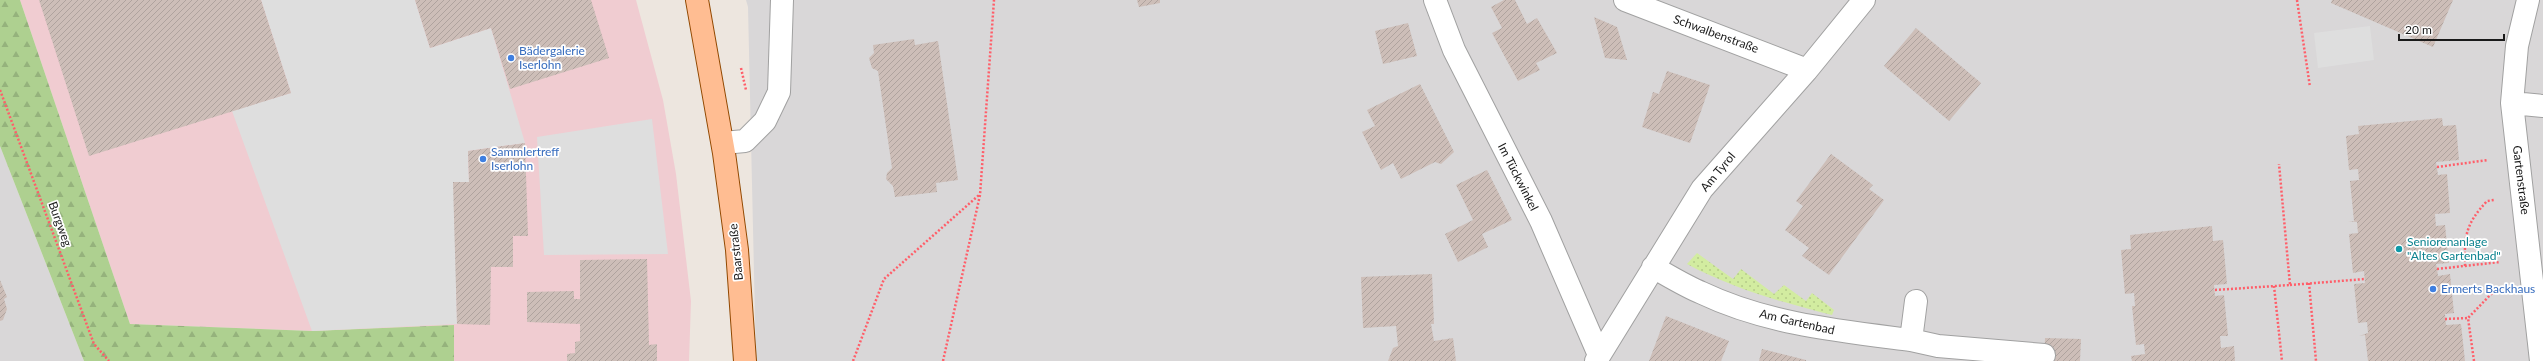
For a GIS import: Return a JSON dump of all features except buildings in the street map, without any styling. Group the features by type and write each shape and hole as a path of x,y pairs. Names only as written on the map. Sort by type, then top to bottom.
{"main road":[{"name":"Baarstraße","path":"697,0 723,143 737,250 745,361"}],"street":[{"path":"723,143 745,141 765,121 779,92 782,0"},
{"name":"Im Tückwinkel","path":"1434,0 1454,50 1541,221 1597,358"},
{"name":"Schwalbenstraße","path":"1625,0 1807,70"},
{"name":"Am Tyrol","path":"1597,358 1702,189 1807,70 1864,0"},
{"name":"Gartenstraße","path":"2528,0 2517,46 2512,103 2541,361"},
{"path":"2512,103 2543,106"},
{"name":"Am Gartenbad","path":"1653,267 1703,294 1760,314 1829,330 1910,340 1938,346 2044,355"},
{"path":"1910,340 1916,301"}],"path":[{"path":"943,361 980,195 994,0"},
{"path":"2297,0 2310,87"},
{"name":"Burgweg","path":"0,90 94,344 109,361"},
{"path":"2437,167 2518,155"},
{"path":"2278,164 2290,285"},
{"path":"853,361 884,278 980,195"},
{"path":"2465,266 2464,238 2471,219 2487,201 2523,196"},
{"path":"2437,269 2490,263"},
{"path":"2215,290 2365,279"},
{"path":"2309,283 2316,361"},
{"path":"2445,319 2468,318 2496,289 2533,285"},
{"path":"2274,286 2282,361"},
{"path":"2468,318 2474,361"}],"shaded area":[{"path":"20,0 636,0 663,100 676,174 691,301 689,361 454,361 454,325 312,331 130,324"},
{"path":"261,0 415,0 430,48 491,28 525,143 468,151 469,182 456,268 457,324 312,331 232,111 291,93"},
{"path":"746,0 2543,0 2543,361 756,361 748,7"},
{"path":"2370,26 2374,60 2318,68 2314,33"},
{"path":"652,119 668,254 544,255 537,137"},
{"path":"0,146 84,361 0,361"}],"green space":[{"path":"0,0 20,0 130,324 312,331 454,325 454,361 84,361 0,146"},
{"path":"1697,253 1733,279 1741,269 1774,294 1784,285 1806,301 1812,293 1834,310 1832,315 1758,294 1722,281 1687,264"}],"place":[{"name":"Bädergalerie Iserlohn","path":"511,58"},
{"name":"Sammlertreff Iserlohn","path":"483,159"},
{"name":"Seniorenanlage \"Altes Gartenbad\"","path":"2399,249"},
{"name":"Ermerts Backhaus","path":"2433,289"}]}
